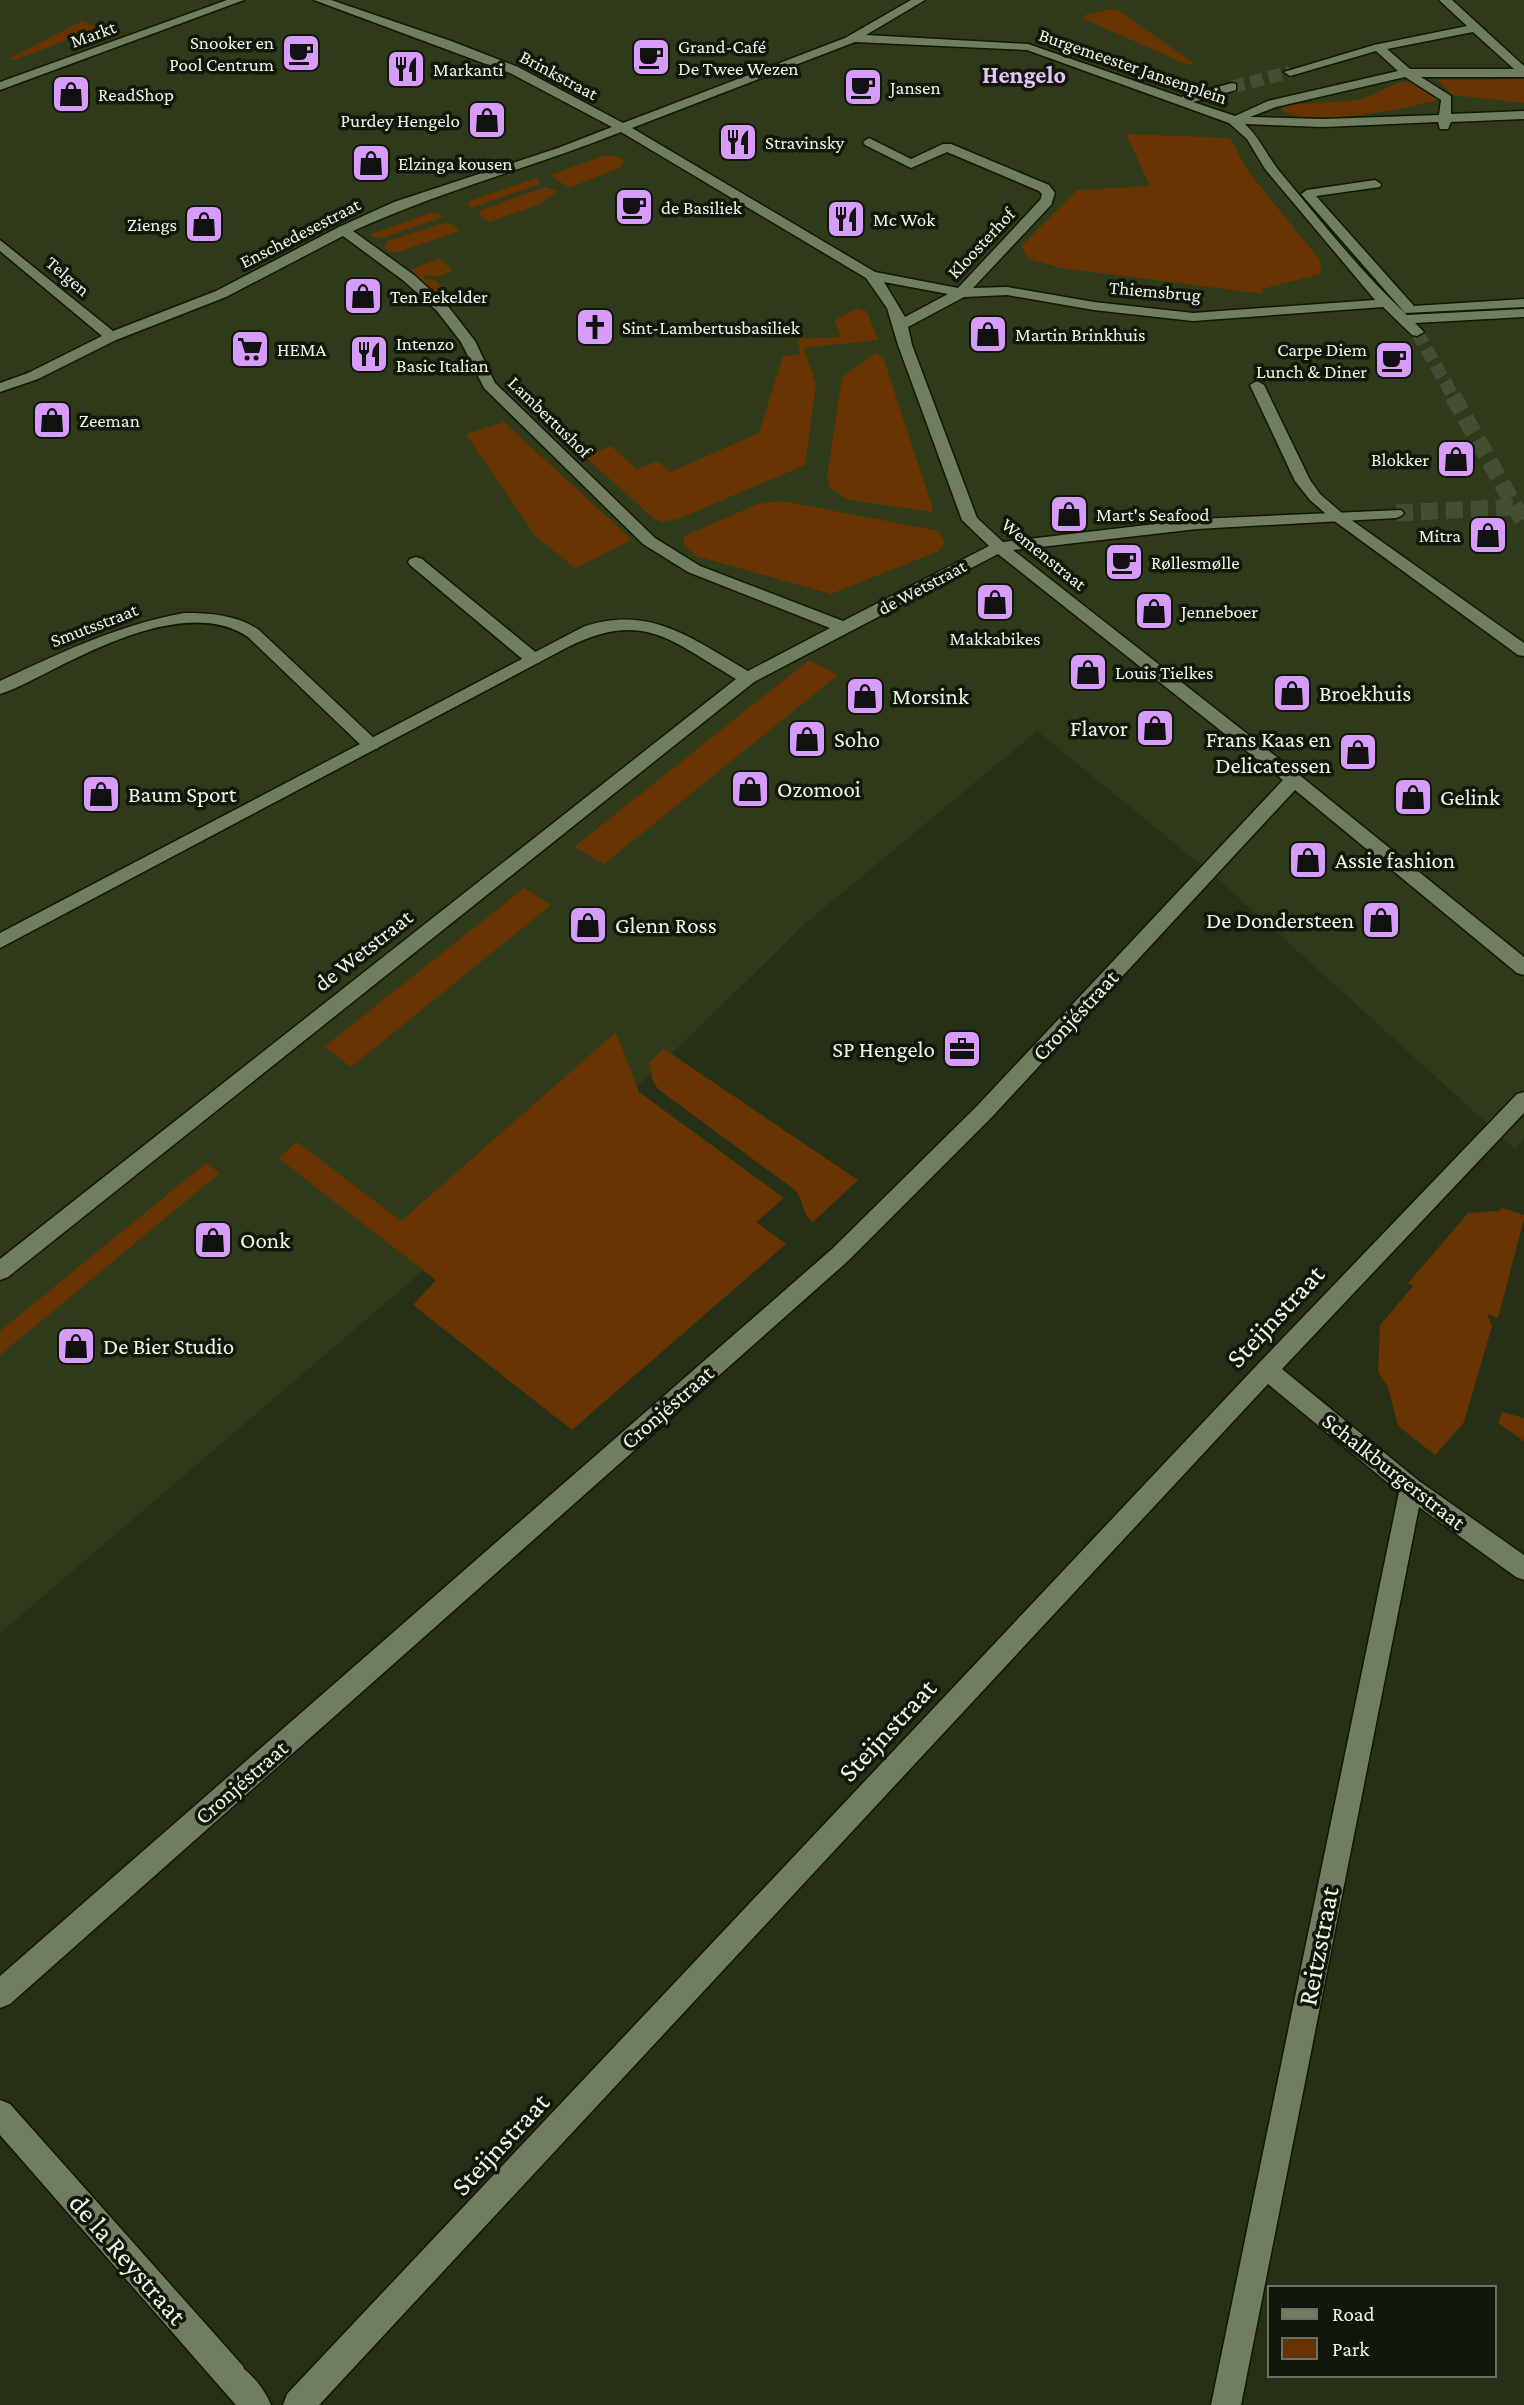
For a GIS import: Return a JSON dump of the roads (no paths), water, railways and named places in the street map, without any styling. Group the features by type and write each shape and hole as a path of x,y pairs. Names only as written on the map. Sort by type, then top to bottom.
{"street":[{"name":"Markt","path":"0,86 237,0"},
{"name":"Brinkstraat","path":"320,0 494,61 623,128"},
{"name":"Burgemeester Jansenplein","path":"623,128 853,38 919,0"},
{"path":"1445,0 1524,73"},
{"path":"1290,72 1378,47 1476,28"},
{"name":"Burgemeester Jansenplein","path":"853,38 1028,47 1233,120"},
{"path":"1378,47 1407,73 1447,99 1444,123"},
{"path":"1233,120 1272,104 1407,73 1524,73"},
{"path":"1182,102 1232,87"},
{"path":"1233,120 1444,123 1524,115"},
{"path":"1233,120 1252,137 1269,166 1367,285 1417,332"},
{"name":"Enschedesestraat","path":"0,388 33,376 111,337 221,294 344,230 399,205 623,128"},
{"name":"Wemenstraat","path":"623,128 871,275 881,286 903,324 905,345 970,520 999,547 1294,779 1524,968"},
{"name":"Kloosterhof","path":"869,142 911,164 947,147 1044,188 1049,193 1046,202 961,293 903,324"},
{"path":"1375,184 1307,194 1410,310 1524,303"},
{"name":"Lambertushof","path":"344,230 409,278 442,308 468,341 489,385 649,541 694,569 845,628"},
{"name":"Telgen","path":"0,244 111,337"},
{"path":"871,275 961,293"},
{"name":"Thiemsbrug","path":"961,293 1007,291 1094,306 1193,317 1388,303"},
{"path":"1405,319 1524,313"},
{"path":"1257,385 1303,481 1315,497 1338,517 1524,651"},
{"path":"999,547 1197,524 1396,513"},
{"name":"de Wetstraat","path":"4,1261 748,678 999,547"},
{"path":"416,562 533,659"},
{"name":"Smutsstraat","path":"0,688 132,630 176,620 222,620 254,634 371,745"},
{"path":"0,941 533,659 608,625 634,622 658,629 748,678"},
{"name":"Cronjéstraat","path":"0,1994 840,1255 984,1112 1294,779"},
{"name":"Steijnstraat","path":"298,2405 1266,1370 1524,1100"},
{"name":"Schalkburgerstraat","path":"1266,1370 1410,1488 1524,1569"},
{"name":"Reitzstraat","path":"1226,2405 1410,1488"},
{"name":"de la Reystraat","path":"0,2114 256,2405"}],"tunnel":[{"path":"1232,87 1290,72"},
{"path":"1417,332 1454,398"},
{"path":"1453,396 1524,523"},
{"path":"1396,513 1515,507"}],"place":[{"name":"Snooker en Pool Centrum","path":"301,53"},
{"name":"Grand-Café De Twee Wezen","path":"651,57"},
{"name":"Markanti","path":"406,69"},
{"name":"Jansen","path":"863,87"},
{"name":"ReadShop","path":"71,94"},
{"name":"Purdey Hengelo","path":"487,120"},
{"name":"Stravinsky","path":"738,142"},
{"name":"Elzinga kousen","path":"371,163"},
{"name":"de Basiliek","path":"634,207"},
{"name":"Mc Wok","path":"846,219"},
{"name":"Ziengs","path":"204,224"},
{"name":"Ten Eekelder","path":"363,296"},
{"name":"Sint-Lambertusbasiliek","path":"595,327"},
{"name":"Martin Brinkhuis","path":"988,334"},
{"name":"HEMA","path":"250,349"},
{"name":"Intenzo Basic Italian","path":"369,354"},
{"name":"Carpe Diem Lunch & Diner","path":"1394,360"},
{"name":"Zeeman","path":"52,420"},
{"name":"Blokker","path":"1456,459"},
{"name":"Mart's Seafood","path":"1069,514"},
{"name":"Mitra","path":"1488,535"},
{"name":"Røllesmølle","path":"1124,562"},
{"name":"Makkabikes","path":"995,602"},
{"name":"Jenneboer","path":"1154,611"},
{"name":"Louis Tielkes","path":"1088,672"},
{"name":"Broekhuis","path":"1292,693"},
{"name":"Morsink","path":"865,696"},
{"name":"Flavor","path":"1155,728"},
{"name":"Soho","path":"807,739"},
{"name":"Frans Kaas en Delicatessen","path":"1358,752"},
{"name":"Ozomooi","path":"750,789"},
{"name":"Baum Sport","path":"101,794"},
{"name":"Gelink","path":"1413,797"},
{"name":"Assie fashion","path":"1308,860"},
{"name":"De Dondersteen","path":"1381,920"},
{"name":"Glenn Ross","path":"588,925"},
{"name":"SP Hengelo","path":"962,1049"},
{"name":"Oonk","path":"213,1240"},
{"name":"De Bier Studio","path":"76,1346"}],"district":[{"name":"Hengelo","path":"1024,74"}]}
